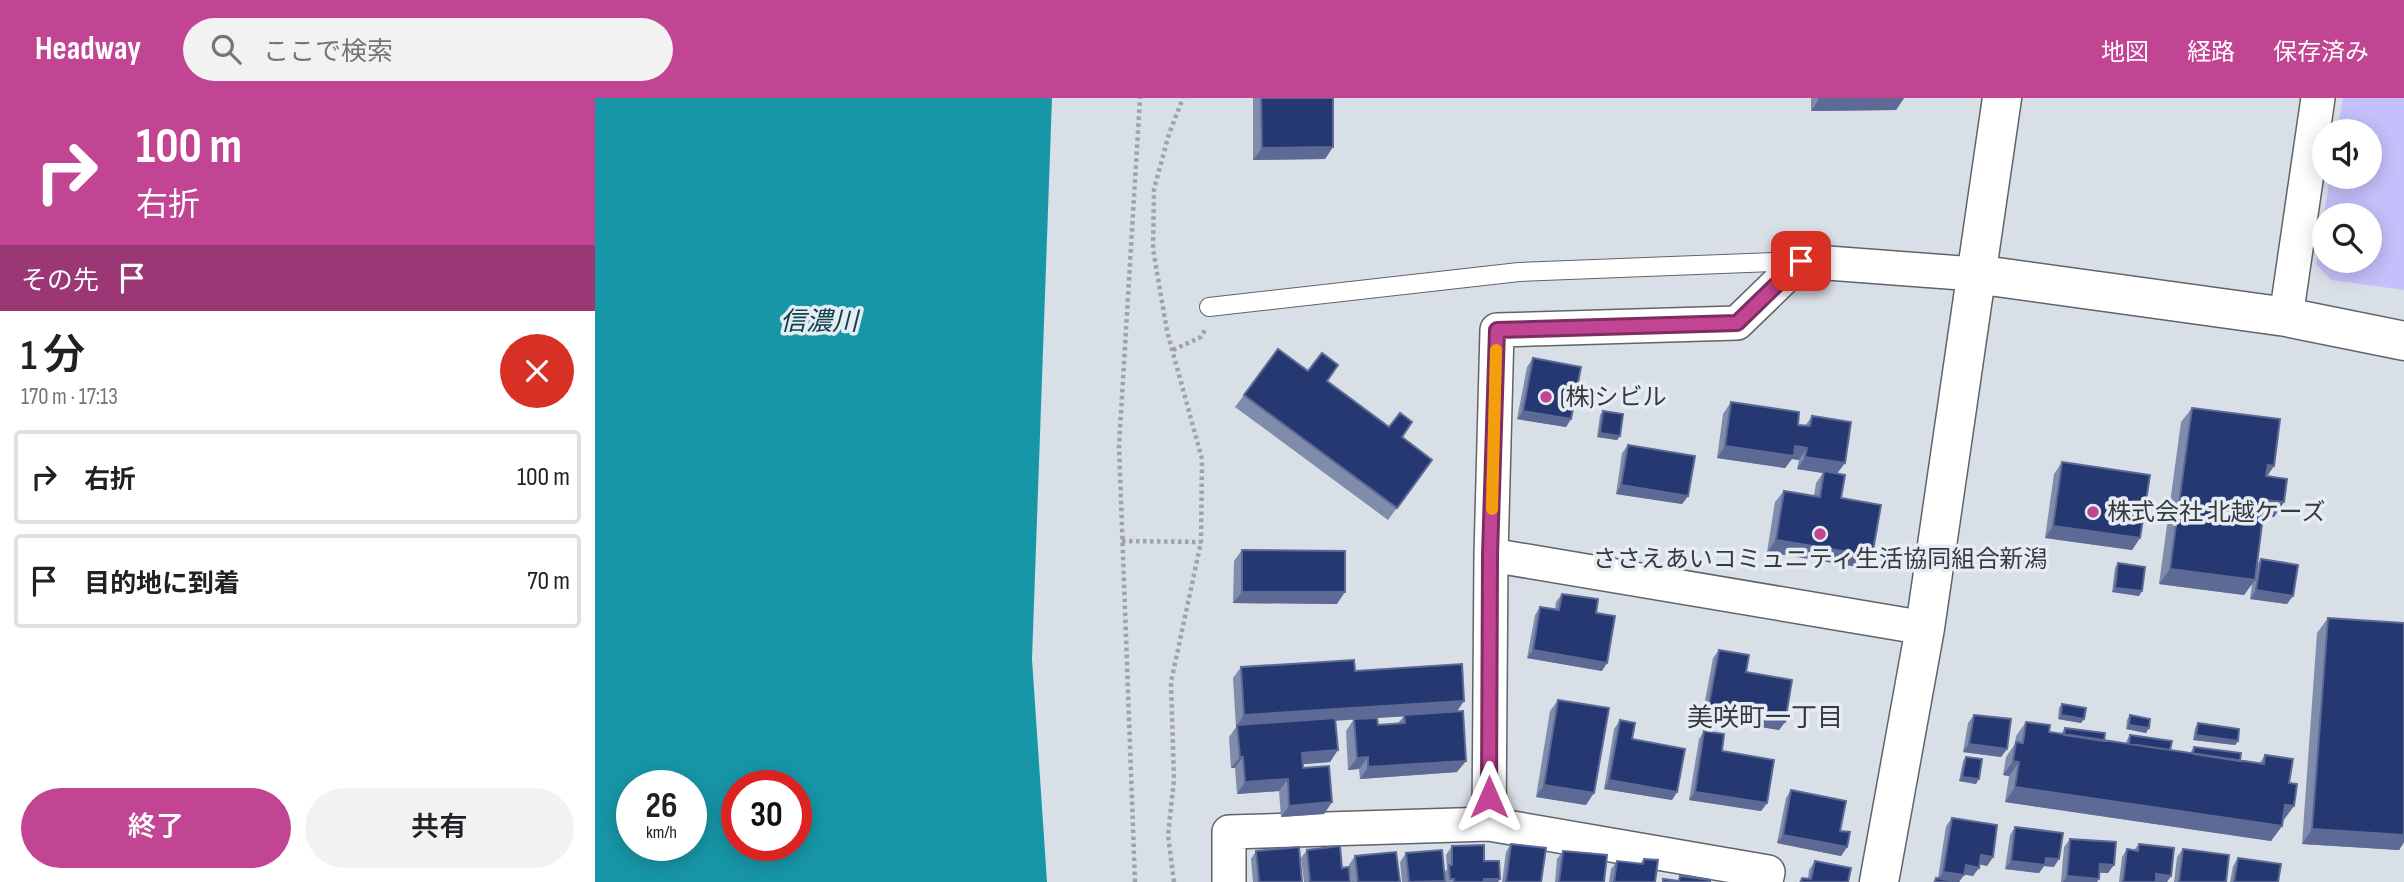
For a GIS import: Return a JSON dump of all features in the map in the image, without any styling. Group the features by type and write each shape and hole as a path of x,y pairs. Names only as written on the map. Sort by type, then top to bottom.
{"street":[{"path":"1879,882 1925,628 2002,98"},
{"path":"2286,317 2318,98"},
{"path":"1489,824 1490,555 1497,330 1737,323 1801,261 1975,274 2286,317 2404,341"},
{"path":"1490,555 1925,628"},
{"path":"1229,882 1229,832 1489,824 1768,872 1766,882"}],"lane":[{"path":"1209,307 1519,272 1801,261"}],"path":[{"path":"1135,882 1119,446 1140,98"},
{"path":"1174,882 1168,835 1174,779 1171,682 1201,542 1202,459 1173,350 1153,249 1154,189 1169,134 1183,98"},
{"path":"1173,350 1201,337 1210,321 1209,307"},
{"path":"1122,541 1201,542"}],"shaded area":[{"path":"2343,98 2404,98 2404,290 2331,280 2324,273 2382,273 2382,203 2326,203 2328,189 2382,189 2382,119 2339,119"}],"water":[{"name":"信濃川","path":"595,98 1052,98 1032,659 1047,882 595,882"}],"building":[{"path":"1261,98 1333,98 1333,147 1262,148"},
{"path":"1819,98 1897,98 1819,99"},
{"path":"1278,349 1308,371 1322,353 1338,365 1327,381 1389,427 1400,413 1412,422 1402,437 1432,460 1397,508 1244,395"},
{"name":"(株)シビル","path":"1533,358 1581,367 1571,419 1523,411"},
{"path":"1731,402 1799,412 1798,425 1810,426 1812,416 1851,422 1845,463 1805,457 1807,448 1795,446 1794,456 1725,446"},
{"path":"2192,408 2280,419 2274,466 2268,465 2266,476 2287,479 2284,502 2265,500 2255,580 2170,569"},
{"path":"1603,411 1623,414 1620,436 1600,433"},
{"path":"1628,445 1695,456 1688,496 1621,485"},
{"name":"株式会社 北越ケーズ","path":"2062,462 2150,475 2140,538 2053,526"},
{"name":"ささえあいコミュニティ生活協同組合新潟","path":"1824,471 1845,475 1841,498 1881,505 1872,556 1776,540 1784,491 1820,497"},
{"path":"1242,550 1345,551 1345,592 1242,592"},
{"path":"2261,559 2298,565 2293,596 2256,590"},
{"path":"2118,563 2145,567 2142,591 2115,588"},
{"path":"1562,594 1598,599 1596,613 1615,616 1607,663 1533,650 1540,607 1559,610"},
{"path":"2328,618 2404,623 2404,835 2312,829"},
{"path":"1719,650 1749,655 1746,672 1792,680 1785,722 1708,709"},
{"path":"1354,660 1355,671 1462,664 1464,701 1244,715 1241,667"},
{"path":"1558,700 1609,708 1594,793 1544,785"},
{"path":"2062,704 2086,708 2084,719 2061,715"},
{"path":"1463,711 1466,761 1368,767 1368,757 1357,758 1354,719 1377,718 1378,725 1405,723 1404,715"},
{"path":"1974,715 2011,719 2007,749 1969,744"},
{"path":"2130,715 2150,719 2149,728 2129,725"},
{"path":"1335,718 1338,750 1302,753 1303,768 1329,766 1332,802 1289,806 1288,779 1245,782 1237,725"},
{"path":"1620,720 1635,723 1632,739 1685,749 1677,792 1609,780"},
{"path":"2026,722 2050,725 2049,732 2264,764 2265,755 2293,759 2289,783 2297,784 2294,806 2285,805 2282,826 2015,787 2019,762 2013,761 2016,742 2023,743"},
{"path":"2198,723 2239,729 2238,741 2196,735"},
{"path":"2065,728 2105,733 2104,741 2064,735"},
{"path":"1704,731 1724,734 1722,751 1774,760 1767,803 1695,792"},
{"path":"2130,735 2172,741 2170,750 2129,744"},
{"path":"2194,747 2241,753 2240,761 2193,754"},
{"path":"1966,757 1982,759 1979,779 1962,777"},
{"path":"1791,790 1846,801 1840,831 1850,832 1847,847 1783,835"},
{"path":"1952,818 1997,825 1993,857 1981,855 1979,868 1966,865 1964,875 1943,872"},
{"path":"2015,827 2063,833 2059,859 2046,858 2045,865 2011,861"},
{"path":"2070,839 2116,842 2114,865 2100,864 2099,879 2067,876"},
{"path":"1511,844 1546,848 1541,882 1506,882"},
{"path":"2139,844 2174,848 2171,876 2156,874 2156,882 2123,882 2127,849 2138,851"},
{"path":"1484,845 1484,861 1499,861 1500,879 1454,882 1454,879 1450,879 1452,846"},
{"path":"1340,846 1342,868 1349,867 1350,882 1310,882 1307,850"},
{"path":"1299,847 1302,882 1259,882 1256,851"},
{"path":"2183,849 2229,855 2226,882 2179,882"},
{"path":"1442,850 1445,881 1409,882 1406,853"},
{"path":"1563,851 1607,855 1604,882 1559,882"},
{"path":"1396,852 1400,882 1358,882 1355,856"},
{"path":"2238,858 2281,864 2278,882 2234,882"},
{"path":"1644,859 1658,860 1655,882 1614,882 1617,861 1643,864"},
{"path":"1815,861 1851,868 1848,882 1801,882 1802,878 1811,879"},
{"path":"1680,876 1710,882 1663,882 1663,879 1679,881"},
{"path":"1936,878 1959,882 1935,882"}],"slow traffic":[{"path":"1492,509 1496,350"}],"place":[{"name":"(株)シビル","path":"1546,397"},
{"name":"株式会社 北越ケーズ","path":"2093,512"},
{"name":"ささえあいコミュニティ生活協同組合新潟","path":"1820,534"}],"district":[{"name":"美咲町一丁目","path":"1765,718"}],"route":[{"path":"1489,797 1490,555 1497,330 1737,323 1801,261"}]}
